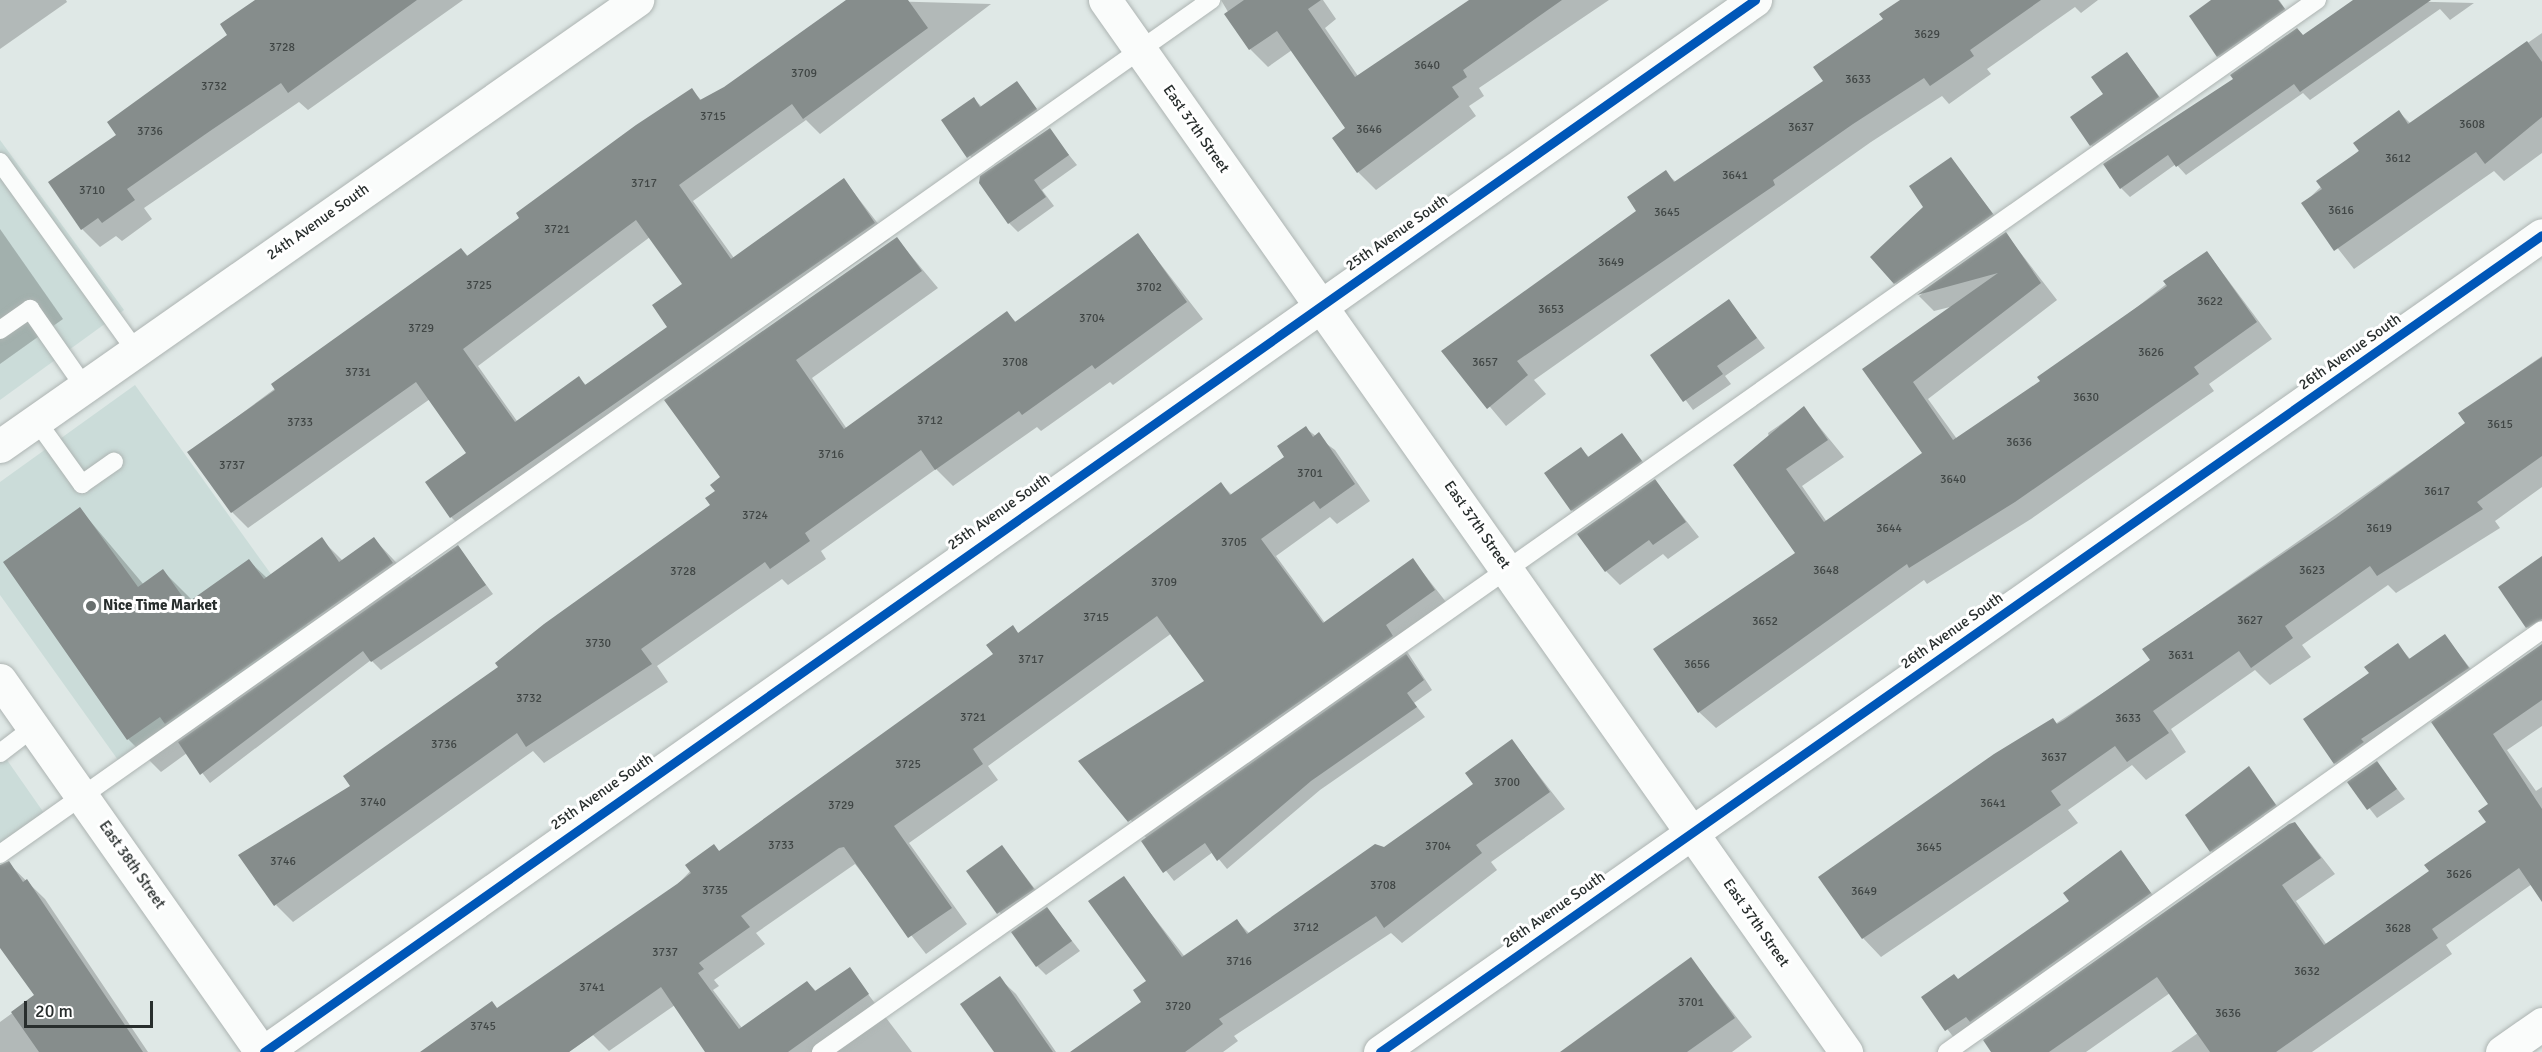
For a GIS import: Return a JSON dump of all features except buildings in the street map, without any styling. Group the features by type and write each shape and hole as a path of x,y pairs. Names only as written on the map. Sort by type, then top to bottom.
{"street":[{"name":"24th Avenue South","path":"0,446 83,385 637,0"},
{"name":"East 37th Street","path":"1105,0 1693,830 1846,1052"},
{"name":"25th Avenue South","path":"263,1052 1755,0"},
{"name":"26th Avenue South","path":"1380,1052 2542,235"},
{"name":"East 38th Street","path":"0,680 263,1052"},
{"path":"2502,1052 2542,1024"}],"lane":[{"path":"0,854 1211,0"},
{"path":"821,1052 2318,0"},
{"path":"0,162 135,350"},
{"path":"0,330 30,309 83,385"},
{"path":"36,420 82,484 114,462"},
{"path":"1947,1052 2542,630"},
{"path":"0,753 34,727"}],"shaded area":[{"path":"0,140 124,310 0,400"},
{"path":"135,385 312,631 123,767 0,595 0,482"},
{"path":"0,750 44,813 0,845"}],"cycle path":[{"path":"264,1052 1755,0"},
{"path":"1380,1052 2542,235"}],"place":[{"name":"Nice Time Market","path":"91,606"}]}
